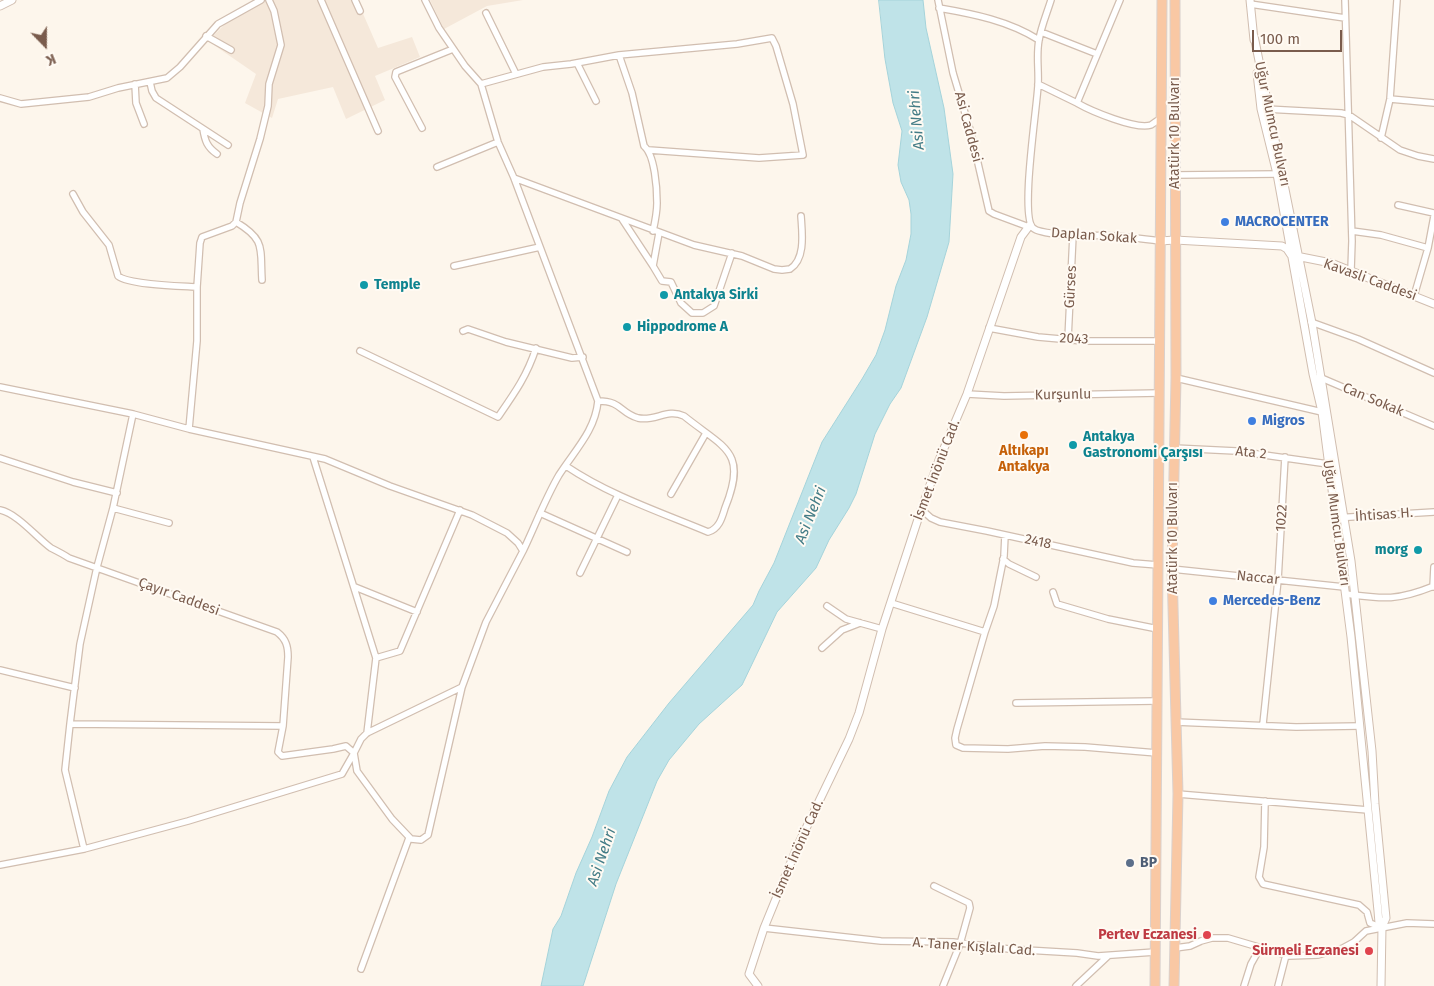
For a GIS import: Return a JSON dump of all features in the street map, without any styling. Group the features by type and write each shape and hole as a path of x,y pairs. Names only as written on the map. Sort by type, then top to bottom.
{"highway":[{"name":"Atatürk 10 Bulvarı","path":"1155,986 1162,0"},
{"name":"Atatürk 10 Bulvarı","path":"1174,986 1178,794 1172,569 1176,378 1175,0"}],"street":[{"path":"0,6 12,0"},
{"path":"0,98 21,104 89,97 135,84 167,78 180,67 206,36 224,20 261,0"},
{"path":"189,429 198,341 197,287 200,243 202,237 232,226 236,222 260,139 268,106 269,84 281,44 274,11 269,0"},
{"path":"321,0 378,131"},
{"path":"355,0 360,11"},
{"path":"354,753 357,771 392,819 409,838 420,840 428,835 462,687 486,622 559,475 588,434 597,415 598,401 583,357 514,178 498,142 481,84 465,66 439,28 426,0"},
{"name":"Asi Caddesi","path":"938,0 953,73 971,133 989,211 1029,226"},
{"path":"1029,226 1028,191 1038,84 1039,40 1051,0"},
{"path":"1077,103 1120,0"},
{"path":"1345,0 1352,231 1351,270"},
{"path":"1381,138 1390,99 1397,0"},
{"path":"1254,36 1250,2 1345,18"},
{"path":"939,8 979,15 1021,28 1039,40"},
{"path":"486,13 516,74"},
{"path":"1041,32 1097,54"},
{"path":"206,36 231,50"},
{"name":"Uğur Mumcu Bulvarı","path":"1254,36 1261,109 1277,174 1313,374 1322,412 1334,518 1345,591 1379,923 1382,927"},
{"name":"Uğur Mumcu Bulvarı","path":"1254,36 1300,257 1322,378 1356,595 1372,751 1386,918 1382,927 1381,986"},
{"path":"481,84 543,67 619,55 737,44 772,38 793,104 803,155 759,158 648,150"},
{"path":"422,128 395,77 396,72 453,49"},
{"path":"619,55 632,93 644,146 652,159 658,204 654,266"},
{"path":"577,63 596,101"},
{"path":"150,82 156,98 228,145"},
{"path":"135,84 136,103 144,124"},
{"path":"1038,84 1087,109 1134,125 1150,125 1160,118"},
{"path":"1390,99 1434,103"},
{"path":"1261,109 1349,115 1400,150 1434,159"},
{"path":"203,129 205,142 217,154"},
{"path":"437,167 498,142"},
{"path":"1175,175 1277,174"},
{"path":"514,178 656,232 694,245 752,259 774,269 790,269 797,262 801,245 800,216"},
{"path":"73,194 83,212 109,245 118,276 121,279 197,287"},
{"path":"1398,205 1434,214 1428,248 1414,296"},
{"path":"622,219 662,281 672,282 680,302 692,313 703,313 714,306 732,253"},
{"path":"236,222 253,232 258,239 262,280"},
{"name":"Daplan Sokak","path":"1029,226 1038,231 1160,241"},
{"name":"İsmet İnönü Cad.","path":"758,986 749,974 764,928 798,845 849,739 859,713 882,629 921,509 966,394 1021,237 1029,226"},
{"path":"1352,231 1381,235 1428,248"},
{"name":"Gürses","path":"1068,339 1073,234"},
{"name":"Kavasli Caddesi","path":"1160,241 1175,240 1277,245 1287,249 1292,255 1330,263 1351,270 1434,304"},
{"path":"454,266 540,248"},
{"path":"1304,320 1358,339 1434,373"},
{"name":"2043","path":"990,328 1038,337 1159,341"},
{"path":"463,331 468,329 506,342 572,358 583,357"},
{"path":"360,351 498,418 530,367 536,348"},
{"name":"Can Sokak","path":"1313,374 1434,426"},
{"path":"1176,378 1322,412"},
{"path":"0,388 133,414 189,429 325,459 390,486 460,510 507,533 518,543 522,551"},
{"name":"Kurşunlu","path":"966,394 1004,396 1159,393"},
{"path":"566,466 618,495 708,532 718,526 735,480 735,470 730,453 684,416 675,412 656,417 638,418 616,403 598,401"},
{"path":"84,849 65,770 70,724 80,644 97,568 117,493 133,414"},
{"path":"671,494 706,433"},
{"name":"Ata 2","path":"1174,448 1236,451 1328,464"},
{"path":"313,457 376,658 367,733"},
{"name":"1022","path":"1263,724 1278,580 1285,457"},
{"path":"0,458 73,482 117,493"},
{"path":"580,573 618,495"},
{"path":"113,508 169,523"},
{"name":"2418","path":"921,509 931,518 940,522 1133,562 1158,565"},
{"name":"Çayır Caddesi","path":"0,510 15,518 51,548 69,558 277,632 284,638 288,646 282,726 278,752 282,756 346,746 354,753"},
{"path":"376,658 400,651 460,510"},
{"name":"İhtisas H.","path":"1334,518 1434,512"},
{"path":"540,514 627,552"},
{"path":"1005,535 1003,559 994,606 955,738 956,745 963,748 1085,747 1157,754"},
{"path":"1003,559 1036,578"},
{"path":"1433,586 1434,567"},
{"name":"Naccar","path":"1172,569 1278,580 1345,591 1356,595 1392,599 1410,595 1433,586"},
{"path":"355,588 417,612"},
{"path":"1054,592 1057,604 1108,619 1158,630"},
{"path":"891,603 985,632"},
{"path":"827,606 846,619 882,629"},
{"path":"822,648 842,630 860,623"},
{"path":"0,670 75,687"},
{"path":"0,865 84,849 188,821 342,774 361,739 367,733 462,687"},
{"path":"1016,703 1156,701"},
{"path":"1175,722 1359,726"},
{"path":"70,724 282,726"},
{"path":"1178,794 1368,810"},
{"path":"1265,802 1264,847 1259,877 1263,884 1359,904 1367,912 1370,923 1382,927"},
{"path":"361,969 409,838"},
{"path":"934,886 969,903 970,908 960,944 943,986"},
{"path":"1174,948 1190,946 1212,938 1228,938 1286,955 1318,955 1343,948 1354,942 1366,930 1407,923 1434,924"},
{"name":"A. Taner Kışlalı Cad.","path":"764,928 881,941 953,942 1009,949 1108,956 1155,952"},
{"path":"1244,986 1251,964 1260,948"},
{"path":"1278,986 1286,955"},
{"path":"1076,986 1108,956"}],"shaded area":[{"path":"263,0 357,0 378,48 412,37 420,57 375,76 385,100 346,119 333,87 278,99 272,118 245,103 256,74 208,41 226,23 264,2"},
{"path":"430,0 523,0 487,6 444,29"}],"water":[{"name":"Asi Nehri","path":"879,0 923,0 926,28 944,108 953,174 949,242 927,317 901,388 890,404 875,434 856,494 829,540 816,568 777,612 742,685 699,724 669,760 657,781 616,884 583,986 541,986 553,929 561,916 609,791 627,757 669,703 753,605 774,563 822,442 876,355 885,330 896,286 906,260 911,234 911,214 909,200 901,182 898,165 902,131 893,103 885,59"}],"place":[{"name":"MACROCENTER","path":"1225,222"},
{"name":"Temple","path":"364,285"},
{"name":"Antakya Sirki","path":"664,295"},
{"name":"Hippodrome A","path":"627,327"},
{"name":"Migros","path":"1252,421"},
{"name":"Altıkapı Antakya","path":"1024,435"},
{"name":"Antakya Gastronomi Çarşısı","path":"1073,445"},
{"name":"morg","path":"1418,550"},
{"name":"Mercedes-Benz","path":"1213,601"},
{"name":"BP","path":"1130,863"},
{"name":"Pertev Eczanesi","path":"1207,935"},
{"name":"Sürmeli Eczanesi","path":"1369,951"}]}
